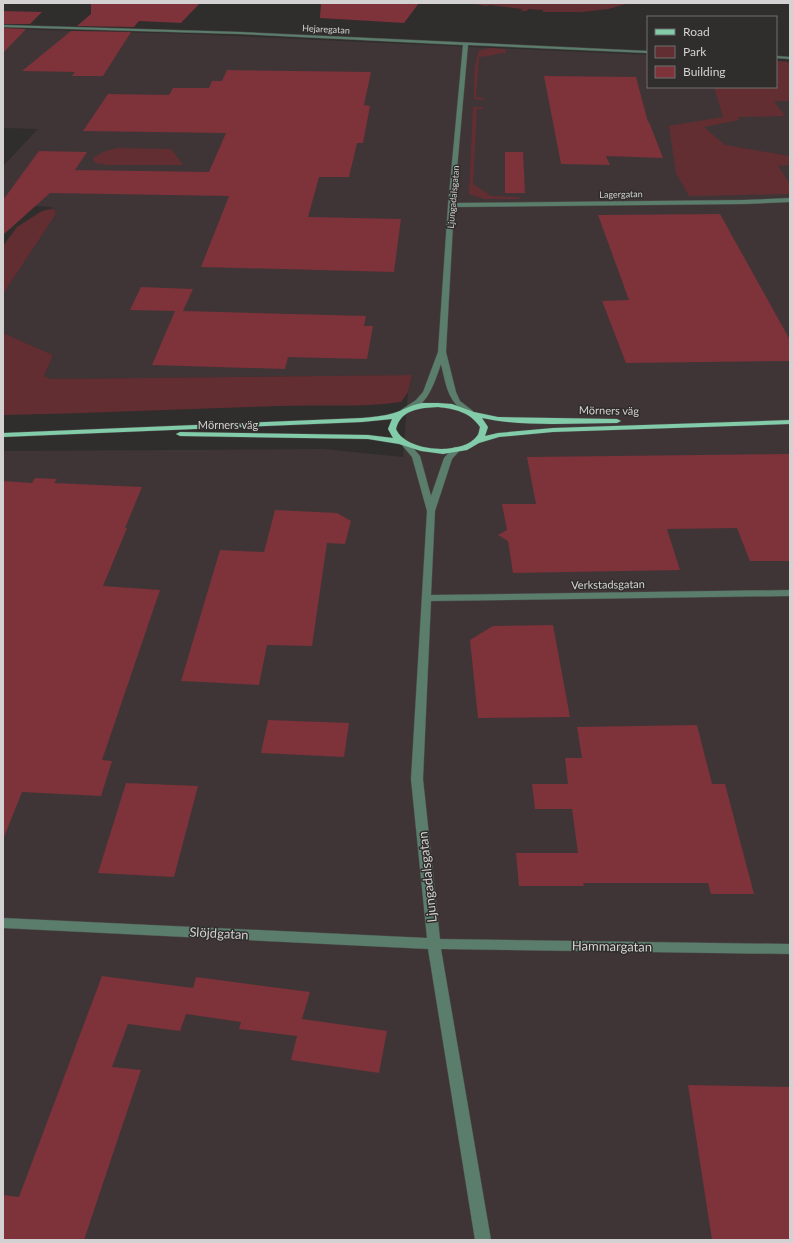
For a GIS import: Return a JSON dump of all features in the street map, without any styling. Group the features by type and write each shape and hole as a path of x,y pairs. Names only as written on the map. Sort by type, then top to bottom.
{"main road":[{"name":"Mörners väg","path":"3,435 362,420 402,413 422,406 438,405 456,407 498,419 744,423"},
{"path":"472,412 480,419 484,427 481,437 477,440"},
{"path":"402,413 396,418 392,428 395,436 403,443"},
{"name":"Mörners väg","path":"54,434 368,437 403,443 419,449 439,451 457,449 477,440 498,435 553,430 790,422"}],"street":[{"name":"Hejaregatan","path":"3,26 240,33 647,52"},
{"name":"Ljungadalsgatan","path":"402,413 419,402 427,392 442,352 451,205 466,43"},
{"path":"777,57 790,58"},
{"name":"Lagergatan","path":"451,205 790,200"},
{"name":"Ljungadalsgatan","path":"442,352 456,402 472,412"},
{"name":"Ljungadalsgatan","path":"403,443 416,456 431,511"},
{"name":"Ljungadalsgatan","path":"457,449 448,458 431,511 417,779 434,944 483,1240"},
{"name":"Verkstadsgatan","path":"426,598 790,593"},
{"name":"Slöjdgatan","path":"3,923 434,944"},
{"name":"Hammargatan","path":"434,944 790,949"}],"shaded area":[{"path":"3,29 189,34 647,55 647,88 777,88 777,61 790,62 790,1240 3,1240 3,451 323,449 403,457 408,392 412,375 51,379 44,376 53,355 3,333 3,294 56,214 55,210 51,209 53,207 3,204 3,166 38,129 3,128"}],"green space":[{"path":"471,3 630,3 608,9 582,12 543,12 543,10 528,9 527,11 521,11 522,9 490,5 486,6"},
{"path":"490,48 505,49 506,53 479,57 476,97 484,98 482,100 474,99 474,75 477,57 479,51"},
{"path":"777,61 790,62 790,101 774,101 785,116 738,117 739,120 704,127 725,145 789,156 790,165 778,166 790,184 790,194 689,196 676,173 669,126 723,117 714,88 777,88"},
{"path":"473,107 483,107 483,109 477,109 473,184 491,196 518,197 520,199 484,199 469,194"},
{"path":"117,148 171,149 183,165 109,165 95,163 93,158 103,152"},
{"path":"51,209 55,210 56,214 3,294 3,246 17,227 42,211"},
{"path":"3,333 53,355 44,376 51,379 412,375 408,392 401,402 386,404 3,415"}],"building":[{"path":"91,3 200,3 181,23 139,21 134,27 77,26 91,14"},
{"path":"321,3 419,3 404,23 320,18"},
{"path":"3,11 42,12 30,24 3,24"},
{"path":"3,28 26,29 3,53"},
{"path":"71,31 131,32 103,76 72,76 75,72 22,71"},
{"path":"227,70 371,72 364,105 370,106 363,143 357,143 349,177 319,177 308,217 401,219 394,272 201,267 229,196 50,193 3,235 3,200 39,151 87,152 75,170 209,172 226,133 83,131 108,94 169,95 173,88 209,88 212,81 222,81"},
{"path":"544,76 636,77 648,122 663,158 606,156 610,165 561,164"},
{"path":"505,152 523,152 525,193 505,193"},
{"path":"720,214 790,340 790,361 626,363 602,301 629,300 598,215"},
{"path":"141,287 193,289 183,311 366,316 364,326 373,326 367,359 288,357 285,369 152,365 175,311 130,310"},
{"path":"790,454 790,561 750,561 737,528 667,529 680,570 513,573 508,541 498,535 507,530 502,504 536,504 527,457"},
{"path":"35,478 57,479 54,483 142,487 103,586 160,590 102,760 112,761 101,796 22,792 4,837 3,481 32,483"},
{"path":"275,510 337,513 351,521 345,544 327,543 312,646 267,645 259,685 181,681 220,550 264,552"},
{"path":"553,625 570,717 478,718 470,640 493,626"},
{"path":"268,720 349,723 344,757 261,753"},
{"path":"697,725 712,784 725,784 754,894 711,894 708,883 583,883 584,886 519,886 516,853 578,853 572,809 535,809 532,784 568,784 565,758 582,758 577,727"},
{"path":"126,783 198,786 174,877 98,873"},
{"path":"102,976 193,988 196,977 310,992 302,1019 387,1031 379,1073 291,1060 297,1036 239,1029 241,1022 186,1014 180,1031 128,1024 112,1067 141,1070 84,1240 3,1240 3,1195 19,1197"},
{"path":"688,1085 790,1087 790,1240 712,1240"}]}
